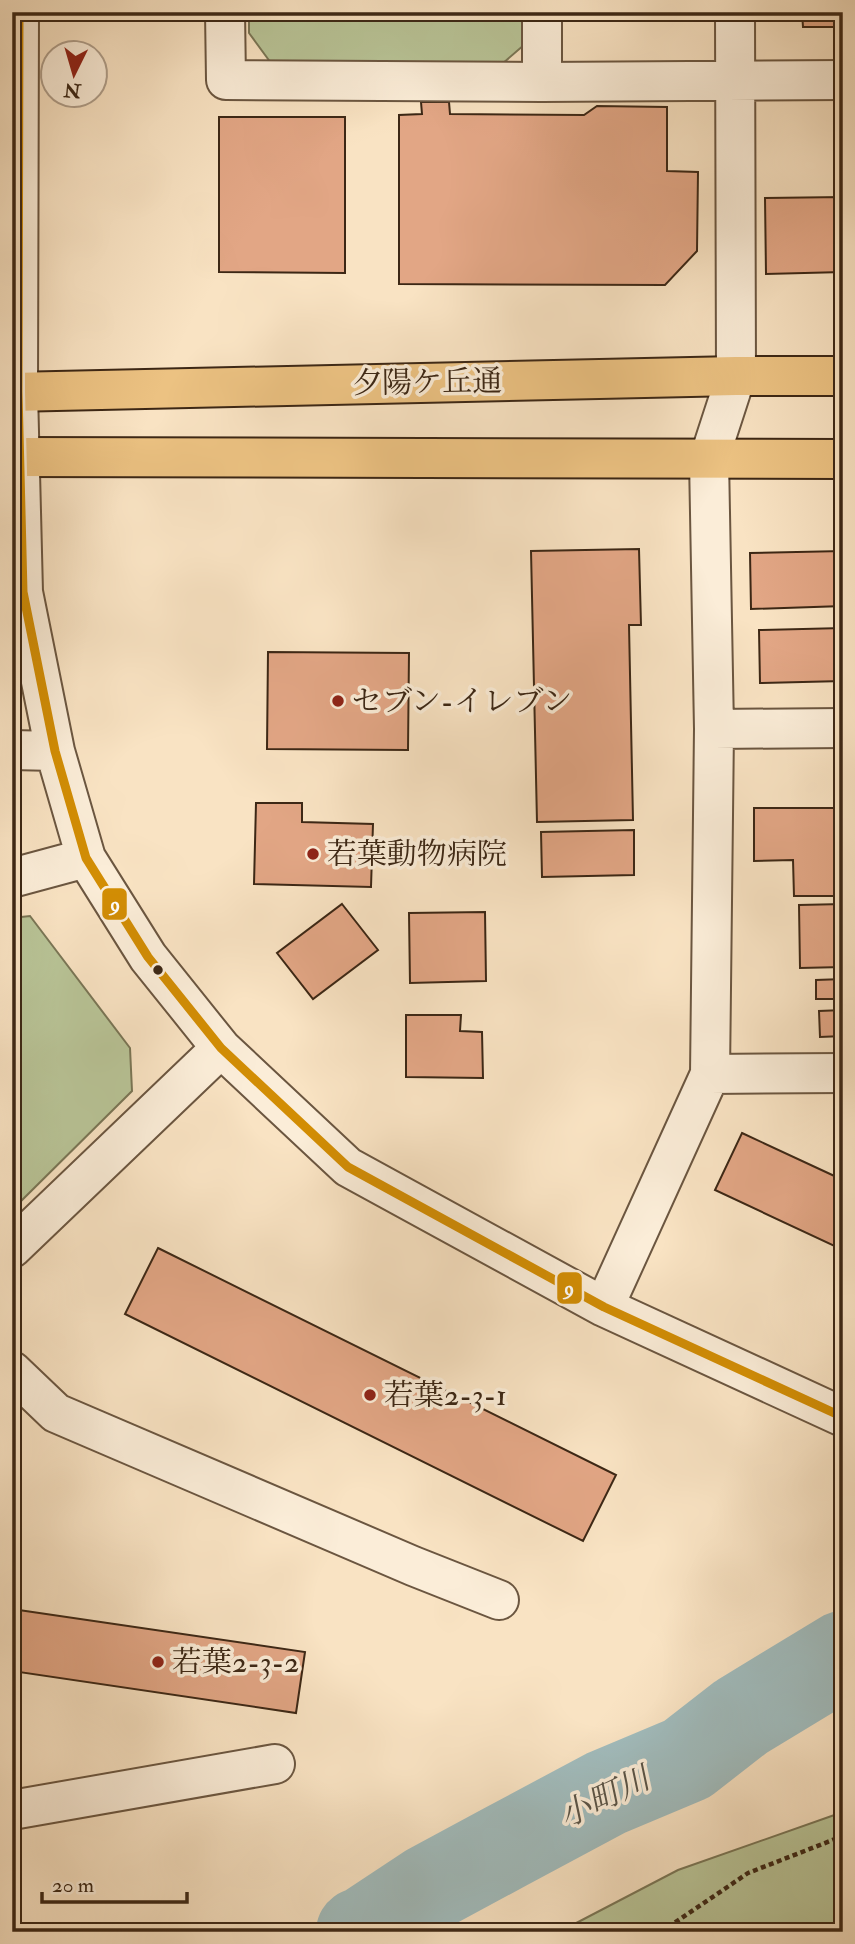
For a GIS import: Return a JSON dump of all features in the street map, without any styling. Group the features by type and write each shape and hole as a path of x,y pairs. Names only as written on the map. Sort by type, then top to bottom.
{"main road":[{"name":"夕陽ケ丘通","path":"15,392 843,376"},
{"path":"16,457 843,459"}],"street":[{"path":"19,12 15,78 15,392 23,592 55,751 86,858 148,957 221,1048 348,1167 604,1307 843,1417"},
{"path":"225,12 226,80 843,80"},
{"path":"542,12 542,82"},
{"path":"604,1307 710,1074 714,729 709,459 736,376 735,12"},
{"path":"714,729 843,728"},
{"path":"12,750 55,751"},
{"path":"12,878 86,858"},
{"path":"12,1248 221,1048"},
{"path":"710,1074 843,1073"},
{"path":"12,1371 56,1413 413,1566 499,1600"},
{"path":"12,1810 275,1764"}],"path":[{"path":"661,1932 748,1873 843,1836"}],"green space":[{"path":"249,12 532,12 532,38 502,64 271,63 249,33"},
{"path":"30,916 130,1048 132,1091 12,1210 12,918"},
{"path":"843,1812 843,1932 559,1932 678,1870"}],"building":[{"path":"802,12 843,12 843,18 840,18 840,27 803,27"},
{"path":"421,102 449,102 450,114 584,115 597,106 667,107 667,171 698,172 697,251 665,285 399,284 399,115 422,114"},
{"path":"219,117 345,117 345,273 219,272"},
{"path":"843,197 843,272 766,274 765,198"},
{"path":"639,549 641,625 629,625 633,820 537,822 531,551"},
{"path":"843,551 843,606 751,609 750,553"},
{"path":"843,628 843,681 760,683 759,630"},
{"name":"セブン-イレブン","path":"268,652 409,653 408,750 267,749"},
{"name":"若葉動物病院","path":"256,803 302,803 302,822 373,824 371,887 254,884"},
{"path":"754,808 843,808 843,896 794,896 793,860 754,861"},
{"path":"634,830 634,875 542,877 541,832"},
{"path":"342,904 378,950 313,999 277,953"},
{"path":"843,904 843,967 800,968 799,905"},
{"path":"485,912 486,981 410,983 409,913"},
{"path":"843,979 843,999 816,999 816,980"},
{"path":"843,1010 843,1036 820,1037 819,1011"},
{"path":"406,1015 461,1015 460,1031 482,1032 483,1078 406,1077"},
{"path":"742,1133 843,1180 843,1250 715,1190"},
{"name":"若葉2-3-1","path":"158,1248 616,1475 583,1541 125,1314"},
{"name":"若葉2-3-2","path":"12,1609 305,1652 296,1713 12,1671"}],"waterway":[{"name":"小町川","path":"360,1932 429,1888 606,1793 687,1759 741,1717 843,1655"}],"transit line":[{"name":"9","path":"19,12 18,392 23,592 55,751 86,858 148,957 221,1048 348,1167 604,1307 843,1417"}],"place":[{"name":"セブン-イレブン","path":"338,701"},
{"name":"若葉動物病院","path":"313,854"},
{"name":"若葉2-3-1","path":"370,1395"},
{"name":"若葉2-3-2","path":"158,1662"}]}
